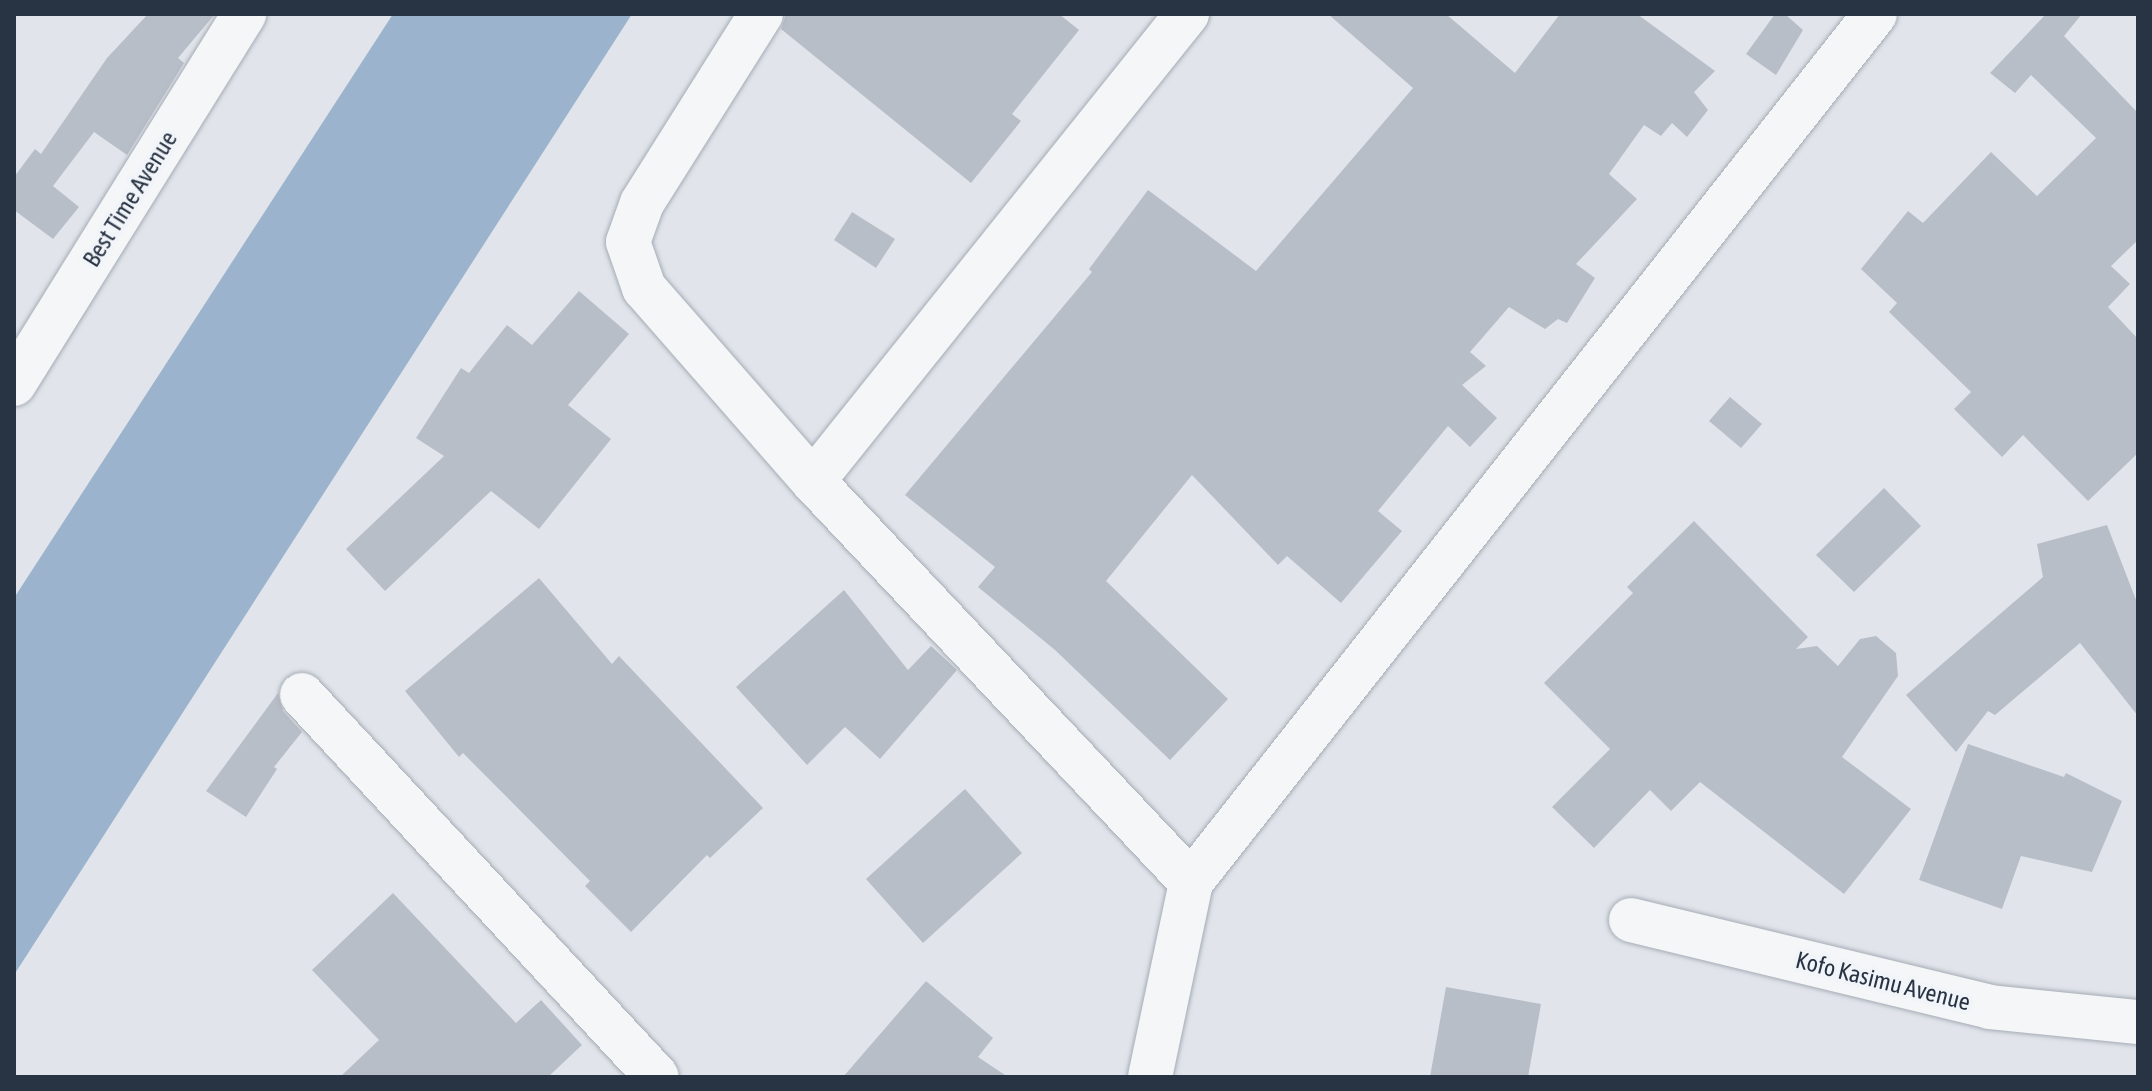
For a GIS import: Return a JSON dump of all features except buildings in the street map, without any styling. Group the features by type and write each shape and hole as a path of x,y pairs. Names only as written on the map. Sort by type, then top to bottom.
{"street":[{"name":"Best Time Avenue","path":"14,384 244,14"},
{"path":"761,14 642,203 628,242 644,288 813,481 1191,882"},
{"path":"813,481 1187,14"},
{"path":"1150,1077 1191,882 1875,14"},
{"path":"302,695 657,1077"},
{"name":"Kofo Kasimu Avenue","path":"1631,920 1990,1007 2138,1022"}],"water":[{"path":"393,14 632,14 14,975 14,598"}]}
